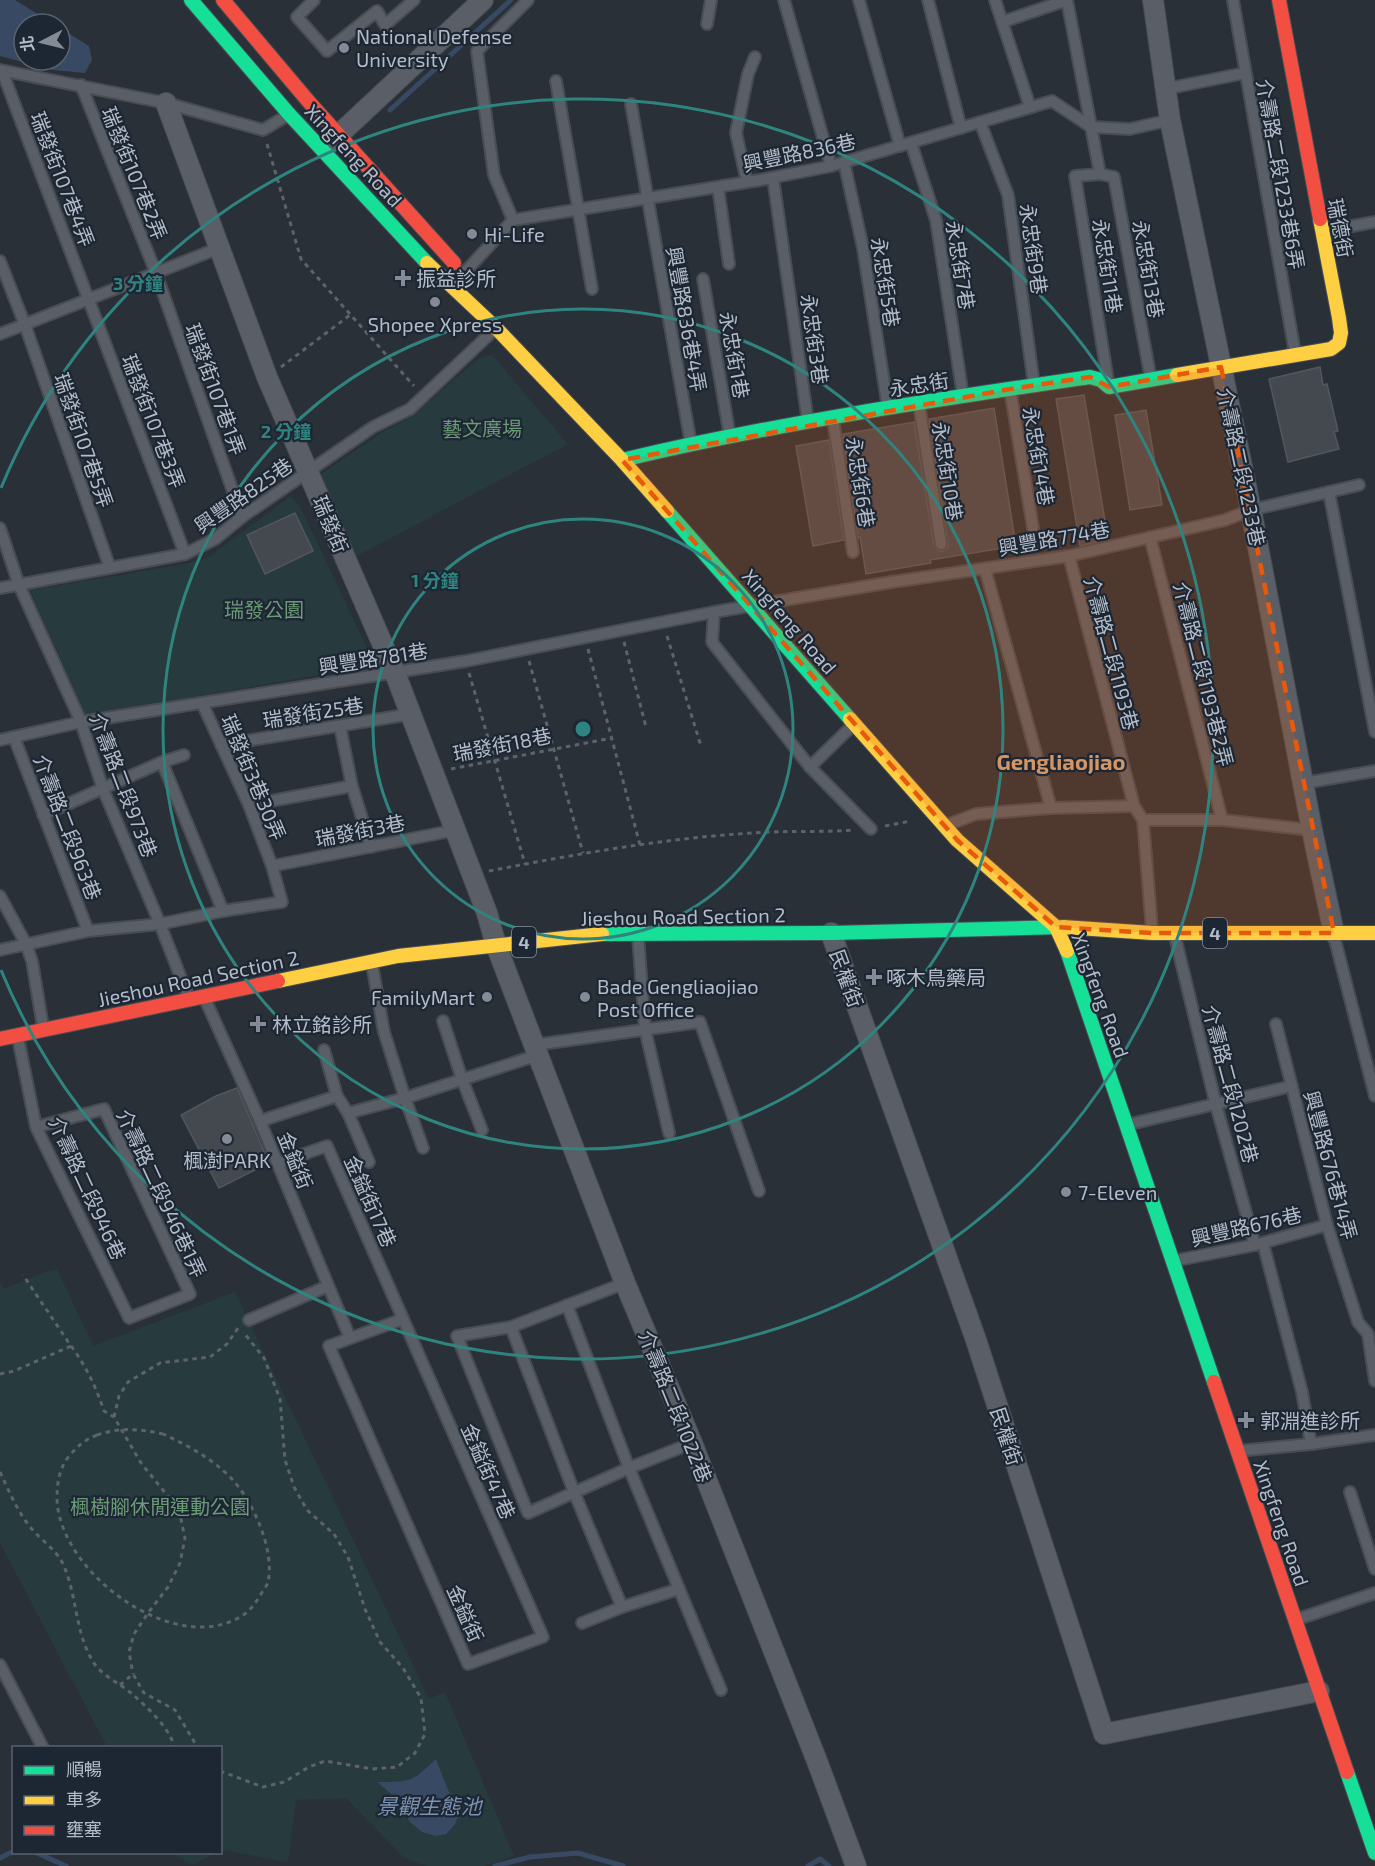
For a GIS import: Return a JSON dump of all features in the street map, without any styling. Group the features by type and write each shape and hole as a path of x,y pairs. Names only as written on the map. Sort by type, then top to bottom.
{"main road":[{"name":"Xingfeng Road","path":"191,0 289,114 438,274 457,281"},
{"name":"Xingfeng Road","path":"223,0 309,102 450,259 457,281 496,328 622,460 957,840 1056,927 1068,953 1319,1691 1368,1812 1375,1853"},
{"name":"瑞德街","path":"1221,367 1331,349 1339,343 1341,333 1279,0"},
{"name":"永忠街","path":"622,460 730,437 963,396 1090,377 1101,380 1109,387 1221,367"},
{"name":"Jieshou Road Section 2","path":"0,1039 398,956 609,933 831,933 1056,927 1152,933 1375,933"}],"street":[{"path":"323,149 483,0"},
{"name":"介壽路二段1233巷","path":"1153,0 1170,120 1251,510 1312,831 1334,933"},
{"name":"瑞發街","path":"166,103 267,376 396,673 473,874 496,945"},
{"name":"民權街","path":"831,933 976,1340 1104,1734 1319,1691"},
{"name":"介壽路二段1022巷","path":"496,945 625,1283 692,1443 856,1866"}],"lane":[{"path":"314,0 297,17 327,51 376,10 385,25 414,0"},
{"path":"457,281 513,220 494,175 477,51 528,0"},
{"path":"706,24 711,0"},
{"path":"784,0 831,166"},
{"name":"永忠街7巷","path":"858,0 905,144 936,220 963,396"},
{"path":"927,0 961,128"},
{"path":"995,0 1030,108"},
{"path":"1002,22 1067,0 1100,174"},
{"name":"介壽路二段1233巷6弄","path":"1233,0 1295,354"},
{"path":"747,182 736,134 748,74 755,57"},
{"path":"1,71 166,103 263,129 309,102"},
{"name":"瑞發街107巷4弄","path":"1,71 90,299"},
{"path":"1165,89 1245,73"},
{"path":"556,81 592,289"},
{"name":"瑞發街107巷2弄","path":"81,85 156,273"},
{"name":"興豐路836巷","path":"513,220 773,178 831,166 1052,101 1091,126 1130,129 1170,120"},
{"name":"興豐路836巷4弄","path":"631,104 691,445"},
{"name":"永忠街9巷","path":"980,122 1008,195 1034,385"},
{"name":"永忠街5巷","path":"844,162 863,248 888,409"},
{"name":"永忠街13巷","path":"1100,174 1114,177 1151,380"},
{"name":"永忠街11巷","path":"1100,174 1075,176 1109,387"},
{"name":"永忠街3巷","path":"773,178 808,423"},
{"path":"718,187 729,264"},
{"path":"1322,232 1375,222"},
{"path":"0,334 219,249"},
{"name":"瑞發街107巷5弄","path":"0,261 25,325 110,568"},
{"name":"瑞發街107巷1弄","path":"156,273 242,517"},
{"name":"永忠街1巷","path":"703,279 730,437"},
{"name":"瑞發街107巷3弄","path":"90,299 185,555"},
{"name":"興豐路825巷","path":"0,588 185,555 215,539 242,517 373,427 410,409 496,328"},
{"name":"永忠街14巷","path":"1010,389 1033,528"},
{"name":"永忠街10巷","path":"920,404 941,544"},
{"name":"永忠街6巷","path":"833,418 854,552"},
{"name":"興豐路774巷","path":"751,607 892,582 1069,556 1225,520 1251,510 1359,485"},
{"path":"1329,492 1375,732"},
{"name":"介壽路二段973巷","path":"0,528 19,585 81,722 103,789 189,999"},
{"name":"介壽路二段1193巷2弄","path":"1150,537 1222,820"},
{"name":"介壽路二段1193巷","path":"1069,556 1134,806 1143,820 1152,933"},
{"path":"985,568 1051,808"},
{"name":"興豐路781巷","path":"0,740 81,722 466,661 621,629 751,607"},
{"path":"714,612 712,642 810,767 871,829"},
{"name":"瑞發街3巷30弄","path":"202,703 249,805 272,866 282,902 223,910"},
{"name":"瑞發街25巷","path":"220,745 411,714"},
{"path":"810,767 854,724"},
{"path":"340,726 352,786 371,847"},
{"name":"介壽路二段963巷","path":"14,736 88,931"},
{"path":"43,815 162,762 184,755"},
{"path":"0,950 88,931 160,924 223,910 162,762"},
{"path":"1304,783 1375,771"},
{"path":"249,805 352,786"},
{"path":"945,826 976,813 1134,806"},
{"path":"1143,820 1222,820 1312,831"},
{"name":"瑞發街3巷","path":"272,866 456,830"},
{"path":"0,896 26,944 32,961 44,1030"},
{"path":"637,933 645,1029 669,1133"},
{"name":"介壽路二段1202巷","path":"1173,933 1216,1105 1302,1392 1311,1444"},
{"path":"1334,933 1375,1096"},
{"path":"371,962 384,1032 423,1149"},
{"name":"金鎰街","path":"204,996 261,1121 350,1338 329,1346 468,1664"},
{"path":"443,1021 482,1130"},
{"path":"348,1113 405,1098 462,1079 536,1050 645,1029 700,1022 759,1191"},
{"name":"興豐路676巷14弄","path":"1276,1024 1327,1225 1358,1322 1368,1334 1375,1381"},
{"name":"介壽路二段946巷","path":"17,1035 36,1128 129,1318"},
{"path":"324,1050 337,1096 348,1113 369,1162"},
{"path":"1126,1126 1292,1086"},
{"path":"261,1121 337,1096"},
{"name":"介壽路二段946巷1弄","path":"36,1128 104,1109 190,1294 129,1318"},
{"name":"金鎰街17巷","path":"278,1163 327,1146 403,1319"},
{"name":"興豐路676巷","path":"1172,1261 1259,1244 1327,1225"},
{"path":"625,1283 511,1328 458,1336 528,1513 692,1443"},
{"path":"249,1320 328,1286"},
{"path":"567,1305 629,1468 721,1690"},
{"path":"350,1338 403,1319"},
{"name":"金鎰街47巷","path":"403,1319 543,1637 468,1664"},
{"path":"511,1328 574,1492 622,1606"},
{"path":"1237,1451 1375,1435"},
{"path":"1350,1492 1375,1569"},
{"path":"582,1623 622,1606 679,1589"},
{"path":"1295,1620 1375,1593"},
{"path":"0,1665 42,1746"}],"path":[{"path":"263,129 302,259 423,397"},
{"path":"267,376 351,315"},
{"path":"663,622 700,746"},
{"path":"621,629 646,727"},
{"path":"585,637 640,845"},
{"path":"525,649 583,853"},
{"path":"466,661 525,864"},
{"name":"瑞發街18巷","path":"434,772 612,738"},
{"path":"473,874 583,853 640,845 772,832 820,833 871,829 914,821 933,813"},
{"path":"23,1275 82,1362 95,1386 104,1411 114,1417 141,1464 180,1510 185,1538 180,1563 168,1587 134,1634 129,1652 133,1674 144,1693 175,1710 197,1746"},
{"path":"114,1417 119,1396 128,1382 160,1363 210,1357 227,1344 239,1327 264,1358 280,1399 285,1460 294,1487 307,1510 334,1534 348,1557 365,1609 380,1642 403,1668 421,1698 426,1734 415,1753 397,1767 372,1769 325,1761 309,1767 284,1782 263,1787 222,1772"},
{"path":"0,1374 14,1371 71,1346"},
{"path":"127,1429 163,1434 190,1446 212,1461 243,1493 261,1526 268,1557 268,1583 250,1611 227,1623 208,1627 186,1625 161,1620 148,1613 134,1607 95,1576 71,1544 59,1518 58,1479 64,1463 79,1444 107,1431 127,1429"},
{"path":"0,1472 20,1512 31,1528 60,1558 70,1581 80,1631 97,1667 138,1700 159,1722 174,1742 174,1746"},
{"path":"120,1685 133,1674"},
{"path":"138,1700 144,1693"}],"highlighted area":[{"path":"1221,367 1334,933 1152,933 1056,927 957,840 622,460 1010,389 1090,377 1109,387"}],"green space":[{"name":"藝文廣場","path":"492,355 568,444 353,558 315,478 381,433 406,420 480,358"},
{"name":"瑞發公園","path":"291,496 300,506 375,665 86,716 30,590 185,564 209,557"},
{"name":"楓樹腳休閒運動公園","path":"57,1269 93,1346 235,1292 429,1699 445,1692 514,1856 485,1866 426,1866 404,1858 346,1798 296,1800 288,1862 222,1850 222,1746 106,1746 0,1543 0,1282 4,1289"},
{"path":"173,1854 213,1854 193,1865"}],"water":[{"path":"0,0 15,0 34,12 12,12 12,59 0,56"},
{"path":"72,35 89,46 92,60 85,73 72,72"},
{"name":"景觀生態池","path":"436,1759 448,1790 461,1810 455,1824 446,1834 436,1836 422,1832 409,1821 402,1803 377,1782 397,1782 410,1779"}],"building":[{"path":"1320,367 1323,385 1327,384 1338,431 1334,432 1339,449 1288,462 1269,379"},
{"path":"1084,395 1108,539 1080,546 1056,399"},
{"path":"994,408 1016,546 930,560 931,563 866,574 860,537 858,538 843,434 914,422 934,545 938,551 943,551 948,547 948,543 929,419"},
{"path":"1146,410 1162,505 1130,510 1115,415"},
{"path":"829,440 844,540 813,546 796,446"},
{"path":"295,513 313,551 265,574 247,535"},
{"name":"楓澍PARK","path":"237,1088 269,1163 219,1188 181,1115 216,1096"}],"waterway":[{"path":"390,110 511,0"},
{"path":"0,1858 12,1852"},
{"path":"495,1866 530,1857 578,1853 623,1866"},
{"path":"39,1854 66,1866"},
{"path":"808,1866 820,1859 829,1866"}],"traffic: fast":[{"path":"191,0 289,114 427,263"},
{"path":"622,460 738,435 973,394 1090,377 1101,380 1109,387 1177,375"},
{"path":"667,511 850,719"},
{"path":"602,934 831,933 1063,927"},
{"path":"1067,951 1214,1382"},
{"path":"1347,1772 1375,1853"}],"traffic: slow":[{"path":"1177,375 1331,349 1339,343 1341,333 1339,318 1320,219"},
{"path":"427,263 496,328 622,460 667,511"},
{"path":"850,719 957,840 1056,927 1067,951"},
{"path":"1063,927 1152,933 1375,933"},
{"path":"278,981 398,956 602,934"}],"traffic: jam":[{"path":"223,0 309,102 454,263"},
{"path":"1279,0 1320,219"},
{"path":"0,1039 278,981"},
{"path":"1214,1382 1347,1772"}],"place":[{"name":"National Defense University","path":"344,48"},
{"name":"Hi-Life","path":"472,234"},
{"name":"振益診所","path":"403,278"},
{"name":"Shopee Xpress","path":"435,302"},
{"name":"啄木鳥藥局","path":"874,977"},
{"name":"FamilyMart","path":"487,997"},
{"name":"Bade Gengliaojiao Post Office","path":"585,997"},
{"name":"林立銘診所","path":"258,1024"},
{"name":"楓澍PARK","path":"227,1139"},
{"name":"7-Eleven","path":"1066,1192"},
{"name":"郭淵進診所","path":"1246,1420"}],"district":[{"name":"Gengliaojiao","path":"1061,761"}]}
